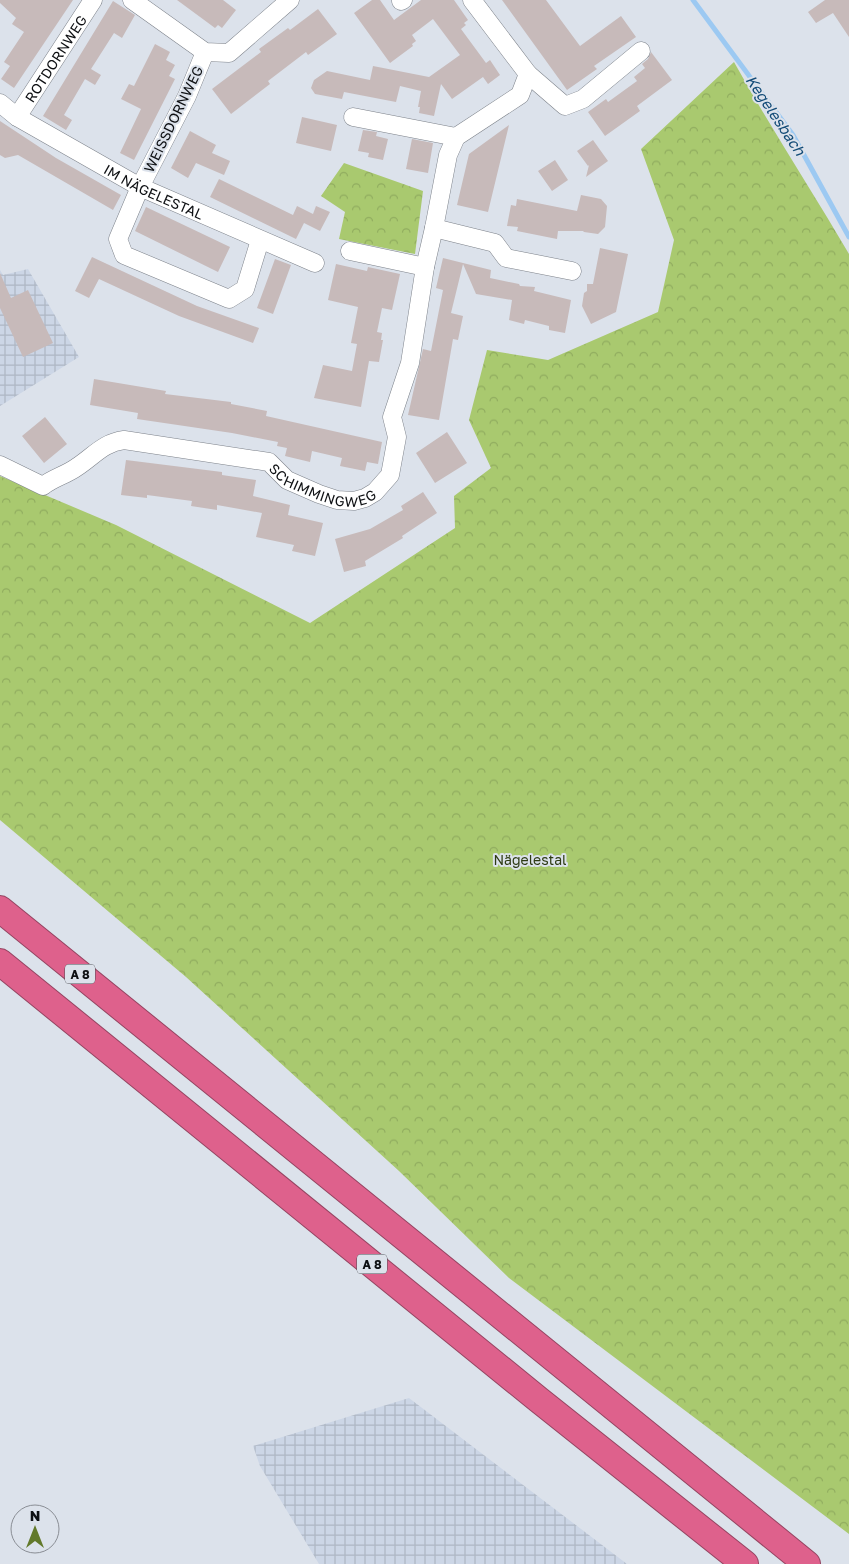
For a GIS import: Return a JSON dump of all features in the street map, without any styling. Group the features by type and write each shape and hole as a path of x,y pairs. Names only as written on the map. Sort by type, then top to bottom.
{"highway":[{"name":"A 8","path":"0,909 807,1564"},
{"name":"A 8","path":"0,962 523,1387 745,1564"}],"street":[{"name":"ROTDORNWEG","path":"17,117 93,0"},
{"path":"132,0 205,52 229,53 290,0"},
{"path":"472,0 528,74 565,106 583,99 641,50"},
{"name":"WEISSDORNWEG","path":"205,52 187,96 140,187 118,239 124,255 229,299 245,289 260,240"},
{"path":"353,117 456,137 520,95 528,74"},
{"name":"IM NÄGELESTAL","path":"0,103 17,117 140,187 314,263"},
{"name":"SCHIMMINGWEG","path":"0,465 43,486 76,468 111,442 124,440 269,462 287,480 337,500 354,502 374,492 390,475 398,437 392,417 410,363 424,267 434,228 448,155 456,137"},
{"path":"434,228 495,243 506,258 572,271"},
{"path":"350,251 424,267"}],"shaded area":[{"path":"28,269 79,357 0,406 0,270 3,275"},
{"path":"409,1398 627,1564 319,1564 260,1466 253,1446"}],"green space":[{"name":"Nägelestal","path":"734,62 849,254 849,1534 509,1278 399,1171 186,977 0,820 0,476 116,525 310,623 455,528 454,496 491,468 469,420 487,350 548,360 658,312 674,240 641,149"},
{"path":"344,163 423,191 415,254 339,239 345,212 321,196"}],"building":[{"path":"0,0 73,0 14,88 1,79 10,66 4,62 24,32 12,24 16,18 0,3"},
{"path":"177,0 223,0 236,10 222,28 218,25 215,28"},
{"path":"372,0 380,0 394,20 421,0 454,0 468,20 461,29 486,63 490,60 500,75 488,84 483,77 452,99 441,84 434,116 419,113 420,107 418,107 421,91 400,86 396,102 344,92 342,99 315,94 311,88 314,80 327,71 370,80 373,66 429,77 460,55 433,19 412,35 416,41 412,44 413,46 390,63 354,13"},
{"path":"502,0 546,0 580,46 621,16 636,37 594,66 597,69 567,90"},
{"path":"825,0 849,0 849,37 833,13 816,23 808,12"},
{"path":"113,1 135,15 122,38 114,33 91,69 101,75 95,85 85,79 64,115 72,120 66,130 43,116"},
{"path":"318,9 337,34 308,55 306,52 268,81 270,84 231,114 212,89 261,52 259,49 288,28 290,30"},
{"path":"155,44 170,52 166,60 175,65 169,76 175,79 134,160 120,153 141,109 121,99 129,84 134,86"},
{"path":"651,52 672,80 637,106 640,111 605,136 588,112 606,99 608,102 637,81 634,77 645,68 642,64 648,59"},
{"path":"302,117 337,125 331,151 296,143"},
{"path":"0,121 56,158 121,195 113,210 18,155 5,158 0,155"},
{"path":"509,125 488,212 457,205 469,154"},
{"path":"363,130 377,132 376,136 388,139 383,160 368,157 369,153 358,151"},
{"path":"190,131 216,145 212,153 230,161 224,175 196,163 188,178 171,168"},
{"path":"412,139 433,143 428,173 406,169"},
{"path":"593,140 608,161 586,177 589,165 577,151"},
{"path":"555,160 568,180 552,191 538,171"},
{"path":"219,179 293,215 297,206 313,214 316,206 330,212 320,231 304,223 296,239 210,197"},
{"path":"581,195 601,199 607,206 605,227 598,234 583,231 558,231 557,239 517,231 518,227 507,226 511,205 516,206 517,199 577,211"},
{"path":"146,207 230,247 218,272 135,231"},
{"path":"600,248 628,254 616,312 591,324 582,306 584,293 587,291 587,284 593,284"},
{"path":"92,257 197,306 259,328 253,343 179,316 99,279 89,298 75,291"},
{"path":"443,258 491,270 490,278 519,284 520,286 535,287 534,291 571,300 565,333 549,330 549,326 525,320 524,324 509,320 512,300 476,294 463,264 451,313 463,316 458,340 453,339 439,420 408,415 423,349 431,351 443,290 436,288"},
{"path":"275,259 291,265 273,314 257,308"},
{"path":"336,264 367,271 368,267 400,274 392,310 382,308 377,332 382,333 381,340 383,340 379,362 369,361 361,407 314,398 323,365 352,371 357,344 351,343 358,307 328,300"},
{"path":"0,273 11,298 28,290 53,343 23,357 0,308"},
{"path":"94,379 166,391 165,394 231,402 231,404 267,411 266,416 382,442 378,464 367,462 365,471 340,466 342,458 312,451 310,462 285,456 287,448 277,446 278,442 137,419 138,413 90,405"},
{"path":"45,417 67,444 44,463 22,436"},
{"path":"447,432 467,463 435,483 416,453"},
{"path":"126,460 222,472 222,475 256,480 253,496 290,505 288,515 323,523 315,556 292,551 294,545 256,537 262,513 217,505 217,510 191,506 192,501 147,495 147,498 121,495"},
{"path":"423,492 437,513 402,536 403,538 365,561 366,566 344,572 335,539 370,529 403,510 401,506"}],"waterway":[{"name":"Kegelesbach","path":"693,0 793,135 849,237"}]}
